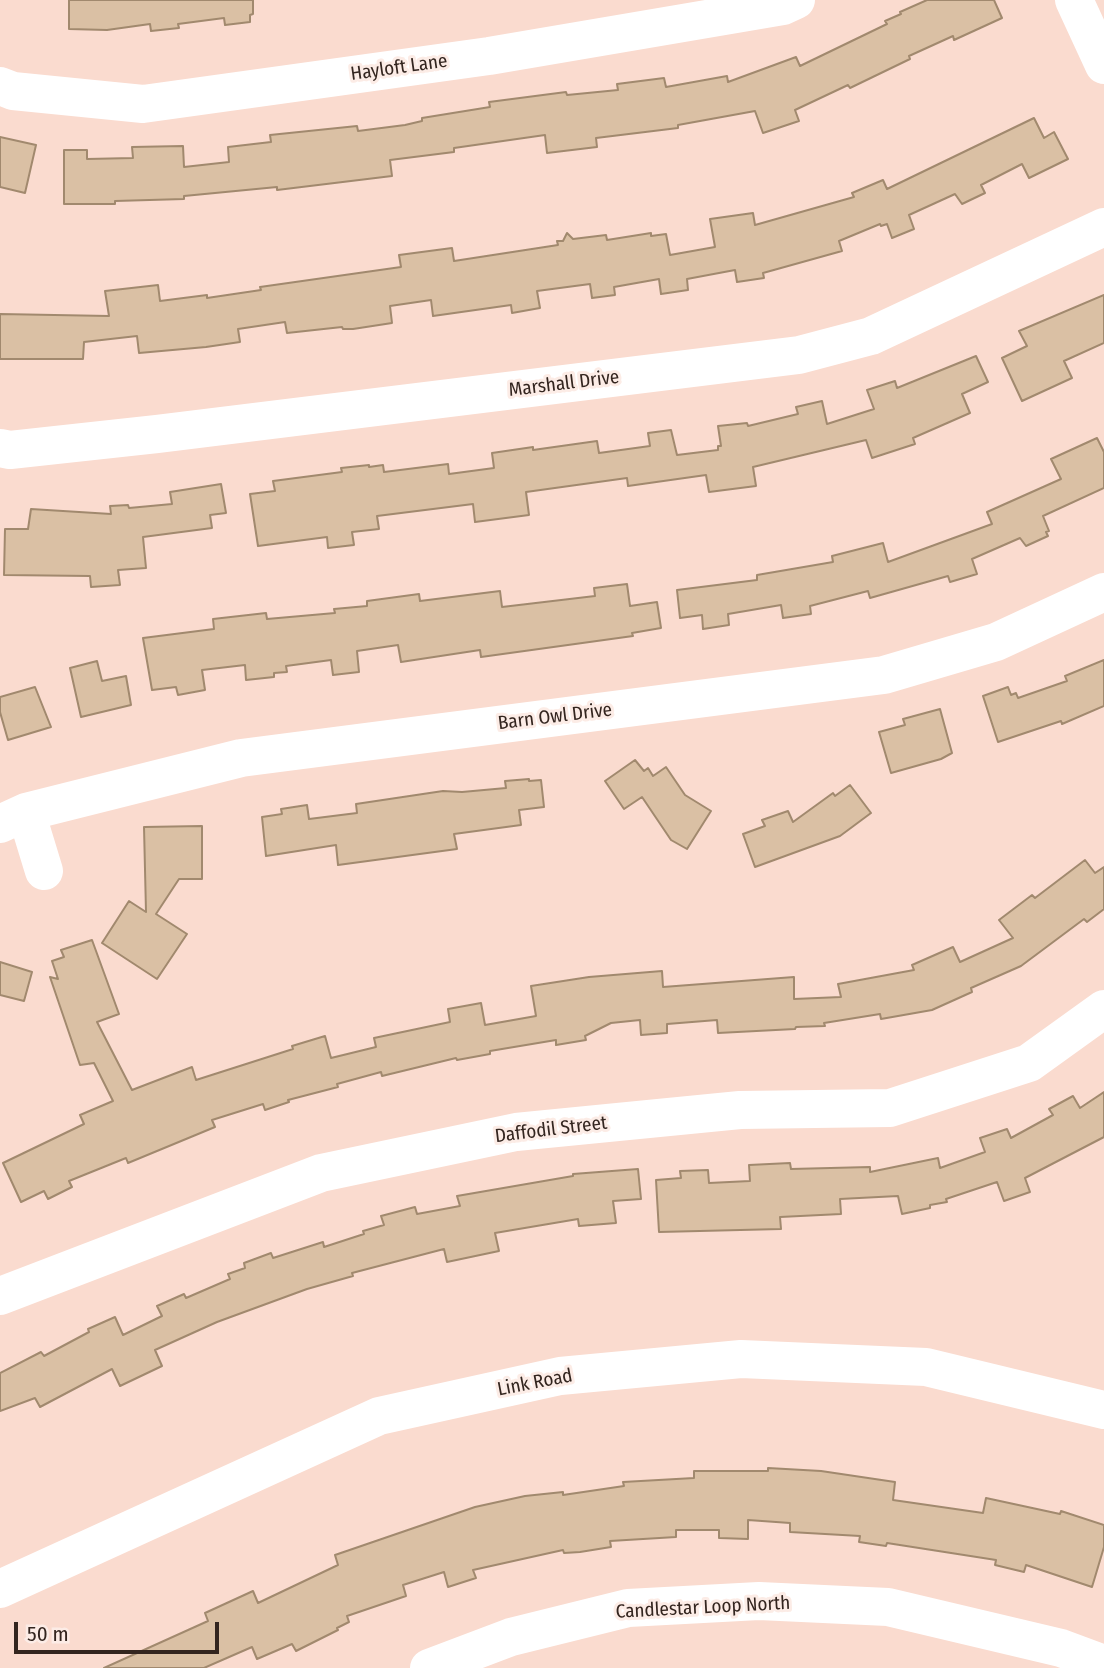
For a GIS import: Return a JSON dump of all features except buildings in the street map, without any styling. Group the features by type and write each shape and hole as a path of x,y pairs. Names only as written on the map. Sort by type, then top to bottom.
{"street":[{"name":"Hayloft Lane","path":"0,86 13,91 143,104 489,56 783,6 796,0"},
{"path":"1074,0 1104,65"},
{"name":"Marshall Drive","path":"0,448 10,450 157,434 799,355 871,336 1104,227"},
{"name":"Barn Owl Drive","path":"13,818 242,758 884,675 996,642 1104,592"},
{"path":"13,818 44,871"},
{"name":"Daffodil Street","path":"0,1296 321,1173 516,1132 740,1110 890,1108 1029,1063 1104,1009"},
{"name":"Link Road","path":"0,1589 379,1416 560,1376 741,1359 926,1367 1104,1410"},
{"name":"Candlestar Loop North","path":"429,1668 511,1637 628,1608 759,1601 888,1607 1061,1648 1104,1664"}]}
